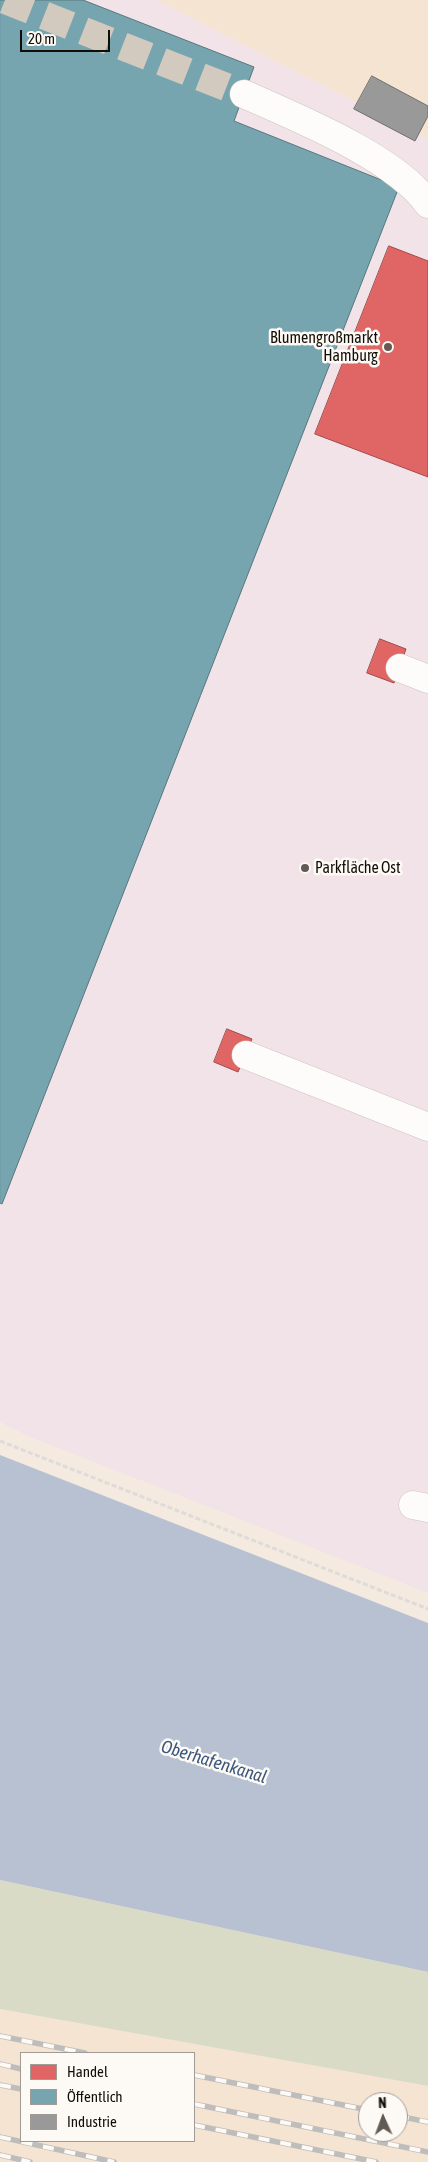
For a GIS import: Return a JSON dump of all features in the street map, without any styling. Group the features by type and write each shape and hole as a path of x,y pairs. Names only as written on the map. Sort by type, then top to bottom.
{"lane":[{"path":"244,94 326,131 392,170 423,196 428,204"},
{"path":"400,668 428,679"},
{"path":"246,1055 428,1128"}],"path":[{"path":"0,1441 428,1609"}],"shaded area":[{"path":"0,0 157,0 428,139 428,1593 28,1436 0,1422"},
{"path":"157,0 428,0 428,139 217,31"},
{"path":"0,2009 428,2086 428,2162 0,2162"}],"green space":[{"path":"0,1880 428,1972 428,2086 0,2009"}],"water":[{"name":"Oberhafenkanal","path":"0,1455 428,1623 428,1972 0,1880"}],"building: Handel":[{"name":"Blumengroßmarkt Hamburg","path":"389,246 428,261 428,477 315,434"},
{"path":"380,639 406,649 394,683 367,673"},
{"path":"227,1029 252,1039 238,1072 214,1062"}],"building: Öffentlich":[{"path":"0,0 83,0 254,67 234,121 399,187 2,1204 0,1203"}],"building: Industrie":[{"path":"372,76 428,106 428,116 415,141 354,109"}],"tunnel":[{"path":"5,0 244,94"}],"railway":[{"path":"0,2036 80,2052"},
{"path":"0,2064 20,2069"},
{"path":"195,2075 358,2108"},
{"path":"0,2085 20,2089"},
{"path":"195,2104 428,2152"},
{"path":"408,2118 428,2122"},
{"path":"195,2125 376,2162"},
{"path":"0,2137 20,2141"},
{"path":"23,2142 114,2162"},
{"path":"0,2155 30,2162"}],"place":[{"name":"Blumengroßmarkt Hamburg","path":"388,347"},
{"name":"Parkfläche Ost","path":"305,868"}]}
